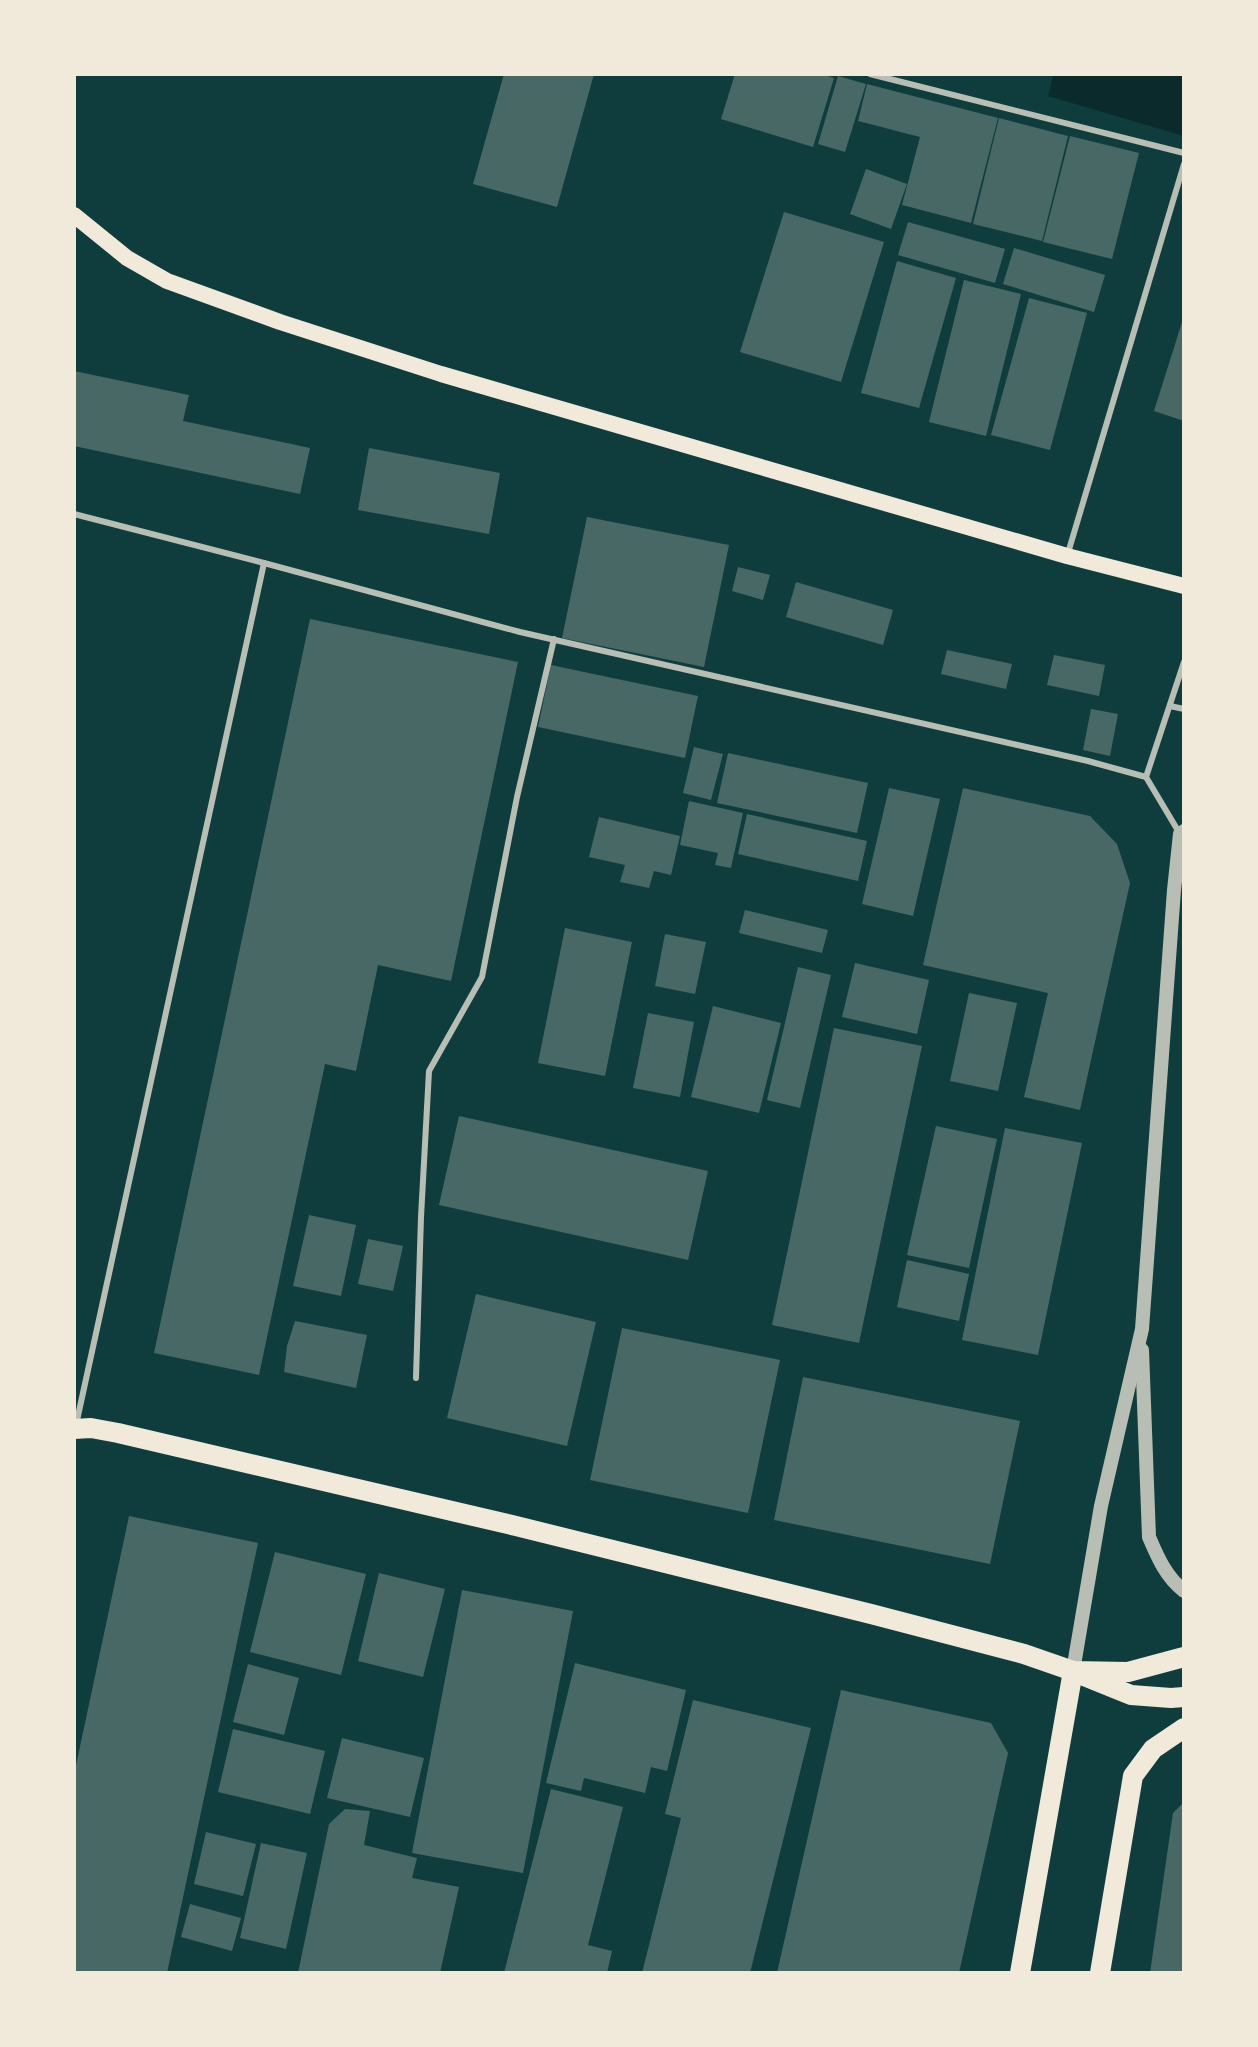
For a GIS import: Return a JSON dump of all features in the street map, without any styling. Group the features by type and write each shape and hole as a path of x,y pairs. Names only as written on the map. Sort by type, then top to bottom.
{"main road":[{"path":"74,215 127,258 167,281 280,322 441,374 1067,556 1184,586"},
{"path":"75,1429 91,1428 118,1433 501,1523 985,1644 1073,1671 1131,1695 1184,1697"},
{"path":"1073,1671 1128,1672 1184,1657"},
{"path":"1020,1973 1073,1671"},
{"path":"1100,1973 1133,1776 1153,1749 1184,1728"}],"street":[{"path":"1182,833 1142,1329 1149,1537 1160,1564 1184,1591"},
{"path":"1073,1671 1101,1506 1142,1329"}],"lane":[{"path":"870,74 1184,153"},
{"path":"1067,556 1184,164"},
{"path":"74,514 520,632 1088,761 1146,777 1182,833"},
{"path":"75,1429 264,563"},
{"path":"416,1378 429,1071 482,977 517,797 554,639"},
{"path":"1146,777 1184,662"},
{"path":"1170,706 1184,709"}],"water":[{"path":"1054,74 1184,74 1184,136 1048,96"}],"building":[{"path":"504,74 594,74 557,207 473,184"},
{"path":"735,74 822,74 834,78 813,147 721,119"},
{"path":"838,76 866,84 845,152 818,144"},
{"path":"867,84 998,118 971,223 902,205 920,137 858,121"},
{"path":"999,118 1068,136 1042,241 973,224"},
{"path":"1070,136 1139,153 1112,259 1043,242"},
{"path":"866,169 907,184 891,229 850,214"},
{"path":"784,212 884,242 841,382 740,352"},
{"path":"908,222 1005,249 995,283 898,255"},
{"path":"1014,248 1105,275 1094,312 1003,284"},
{"path":"897,261 956,278 919,408 861,393"},
{"path":"964,280 1021,294 986,436 929,422"},
{"path":"1029,298 1087,313 1050,450 991,435"},
{"path":"1184,319 1184,421 1154,411"},
{"path":"74,371 189,395 183,421 310,448 300,494 74,446"},
{"path":"369,448 500,473 489,534 358,510"},
{"path":"587,517 729,545 704,667 562,638"},
{"path":"738,567 770,575 763,600 732,591"},
{"path":"796,582 893,610 883,645 786,617"},
{"path":"310,619 518,662 451,981 378,965 356,1071 325,1064 259,1375 154,1353"},
{"path":"947,650 1012,664 1006,689 941,674"},
{"path":"1054,655 1105,665 1099,696 1047,685"},
{"path":"551,665 698,696 685,758 538,727"},
{"path":"1091,709 1118,714 1110,756 1083,750"},
{"path":"694,747 723,754 711,800 683,793"},
{"path":"728,753 868,783 857,833 717,803"},
{"path":"889,788 940,799 913,916 862,904"},
{"path":"963,788 1090,816 1117,844 1130,883 1080,1110 1024,1097 1048,993 923,965"},
{"path":"689,801 743,813 731,868 715,865 718,853 680,845"},
{"path":"747,814 867,841 858,881 738,854"},
{"path":"599,817 680,836 671,875 654,871 649,888 620,882 625,865 589,857"},
{"path":"745,910 828,930 822,953 739,933"},
{"path":"565,928 632,942 605,1076 538,1063"},
{"path":"665,934 706,942 695,994 655,986"},
{"path":"855,963 929,980 917,1034 842,1017"},
{"path":"798,967 831,975 800,1108 767,1100"},
{"path":"969,993 1017,1003 998,1091 950,1081"},
{"path":"713,1006 781,1023 759,1113 691,1097"},
{"path":"648,1013 694,1022 680,1097 633,1088"},
{"path":"834,1028 922,1046 859,1343 772,1325"},
{"path":"459,1116 708,1171 688,1260 439,1205"},
{"path":"936,1126 997,1139 969,1268 907,1255"},
{"path":"1005,1128 1082,1143 1038,1355 962,1340"},
{"path":"309,1215 356,1225 341,1296 293,1286"},
{"path":"368,1239 403,1246 393,1291 358,1284"},
{"path":"907,1260 969,1274 959,1321 897,1307"},
{"path":"476,1294 596,1322 567,1446 447,1418"},
{"path":"295,1321 367,1335 356,1388 284,1372 287,1346"},
{"path":"622,1328 780,1360 748,1513 590,1480"},
{"path":"803,1377 1020,1421 990,1564 774,1520"},
{"path":"129,1516 258,1543 167,1973 74,1973 74,1775"},
{"path":"275,1552 366,1574 341,1675 250,1652"},
{"path":"379,1573 445,1589 423,1677 358,1661"},
{"path":"462,1590 573,1611 523,1873 412,1853"},
{"path":"575,1663 686,1690 667,1771 651,1767 645,1793 584,1778 581,1791 546,1783"},
{"path":"248,1664 299,1678 284,1735 233,1722"},
{"path":"841,1690 991,1723 1008,1753 959,1973 777,1973"},
{"path":"693,1700 811,1728 750,1973 642,1973 681,1818 665,1814"},
{"path":"233,1729 325,1751 310,1814 218,1792"},
{"path":"342,1738 424,1758 410,1817 327,1798"},
{"path":"551,1789 623,1807 588,1945 612,1951 607,1973 504,1973"},
{"path":"1184,1802 1184,1973 1150,1973 1173,1813"},
{"path":"345,1809 370,1811 364,1845 417,1858 412,1878 459,1887 440,1973 298,1973 329,1824"},
{"path":"206,1832 256,1844 243,1896 194,1884"},
{"path":"261,1843 307,1853 286,1949 240,1938"},
{"path":"190,1904 241,1918 232,1951 181,1937"}]}
